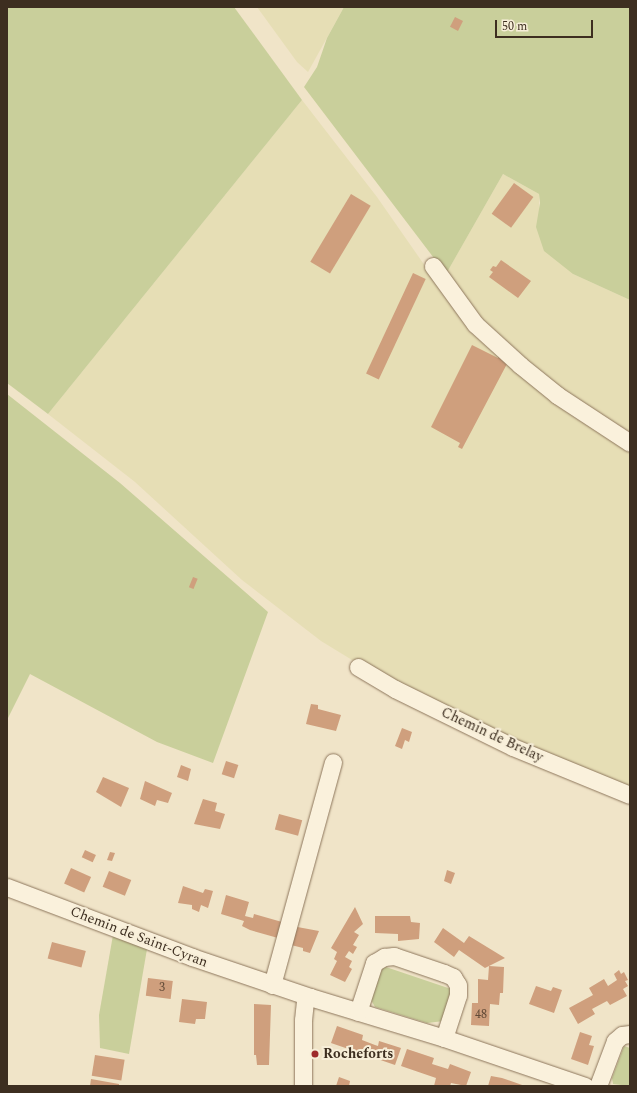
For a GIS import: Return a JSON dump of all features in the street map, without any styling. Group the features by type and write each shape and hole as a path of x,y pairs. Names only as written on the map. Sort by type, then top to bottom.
{"street":[{"path":"433,266 475,324 520,365 557,395 630,443"},
{"name":"Chemin de Brelay","path":"358,667 395,689 513,747 630,795"},
{"path":"272,985 333,762"},
{"name":"Chemin de Saint-Cyran","path":"7,887 192,957 272,985 444,1038 585,1086"},
{"path":"358,1012 374,963 384,957 394,956 453,977 458,985 458,995 444,1038"},
{"path":"303,1086 303,1020 305,1002 310,997"},
{"path":"598,1086 615,1041 622,1035 630,1034"}],"shaded area":[{"path":"257,7 344,7 308,72 297,62"},
{"path":"302,100 377,197 439,286 503,174 539,194 539,214 573,274 630,300 630,432 575,401 630,445 630,790 507,741 375,674 321,641 242,580 135,482 48,414"}],"green space":[{"path":"7,7 234,7 302,100 48,414 7,383"},
{"path":"344,7 630,7 630,300 573,274 544,251 536,227 540,203 539,194 503,174 446,274 304,87 317,67 327,38"},
{"path":"7,394 120,483 268,612 213,763 157,742 30,674 7,720"},
{"path":"113,935 147,949 129,1054 100,1048 99,1015"},
{"path":"380,965 454,990 444,1021 427,1023 375,1007 370,998"},
{"path":"624,1046 630,1048 630,1086 613,1084 612,1078"}],"building":[{"path":"455,17 463,21 458,31 450,27"},
{"path":"514,183 533,197 511,228 492,214"},
{"path":"351,194 371,206 330,274 310,262"},
{"path":"501,260 531,281 518,298 489,277 493,272 490,270 493,266 496,267"},
{"path":"413,273 426,279 379,380 366,374"},
{"path":"472,345 498,358 500,354 508,362 462,449 458,447 460,443 431,427"},
{"path":"193,577 198,579 194,589 189,587"},
{"path":"311,704 318,705 318,709 341,715 336,731 306,724"},
{"path":"402,728 412,732 409,742 405,740 402,749 395,746"},
{"path":"226,761 238,765 234,778 222,774"},
{"path":"181,765 191,769 188,781 177,777"},
{"path":"103,777 129,788 121,807 96,792"},
{"path":"145,781 172,793 168,803 157,800 155,806 140,799"},
{"path":"203,799 217,803 215,811 225,814 220,829 194,824"},
{"path":"279,814 302,820 298,836 275,829"},
{"path":"85,850 96,855 93,862 82,857"},
{"path":"110,852 115,853 112,861 107,860"},
{"path":"71,868 91,877 84,892 64,884"},
{"path":"447,870 455,873 451,884 444,881"},
{"path":"109,871 131,880 125,896 103,887"},
{"path":"183,886 203,893 205,889 213,891 208,908 201,905 199,912 192,909 192,905 178,903"},
{"path":"226,895 249,902 245,916 253,918 254,914 282,922 278,938 250,930 242,926 244,921 221,914"},
{"path":"355,907 363,924 354,932 359,935 353,945 357,947 353,954 349,951 345,957 352,961 349,967 352,969 345,982 330,975 337,961 334,959 337,952 331,948"},
{"path":"375,916 410,916 411,922 420,923 419,939 398,941 398,934 375,933"},
{"path":"292,926 319,931 310,953 303,951 303,948 287,944"},
{"path":"443,928 464,943 469,936 505,958 485,968 459,950 454,957 434,942"},
{"path":"52,942 86,951 81,967 48,958"},
{"path":"489,966 504,967 503,993 500,993 499,1005 490,1004 489,1026 471,1025 472,1003 478,1003 478,979 488,980"},
{"path":"619,970 621,974 624,972 628,980 625,981 628,986 623,989 627,996 610,1005 607,1001 592,1009 595,1014 578,1024 569,1008 593,995 589,988 604,979 608,986 617,980 614,974"},
{"path":"148,978 173,981 171,999 146,996"},
{"path":"536,986 551,991 553,987 562,990 554,1013 529,1004"},
{"path":"182,999 207,1002 205,1019 196,1019 195,1024 179,1022"},
{"path":"254,1004 271,1005 269,1065 257,1065 256,1055 254,1055"},
{"path":"337,1026 363,1035 362,1040 375,1045 378,1046 379,1041 401,1048 395,1065 331,1043"},
{"path":"580,1032 592,1036 589,1045 594,1046 588,1065 571,1059"},
{"path":"407,1049 434,1058 432,1064 448,1069 450,1064 471,1072 466,1086 451,1083 450,1086 434,1086 436,1078 401,1066"},
{"path":"95,1055 125,1060 121,1080 92,1076"},
{"path":"491,1076 502,1078 525,1086 488,1086"},
{"path":"339,1077 350,1081 349,1086 336,1086"},
{"path":"91,1079 119,1084 119,1086 90,1086"}],"place":[{"name":"Rocheforts","path":"315,1054"}]}
